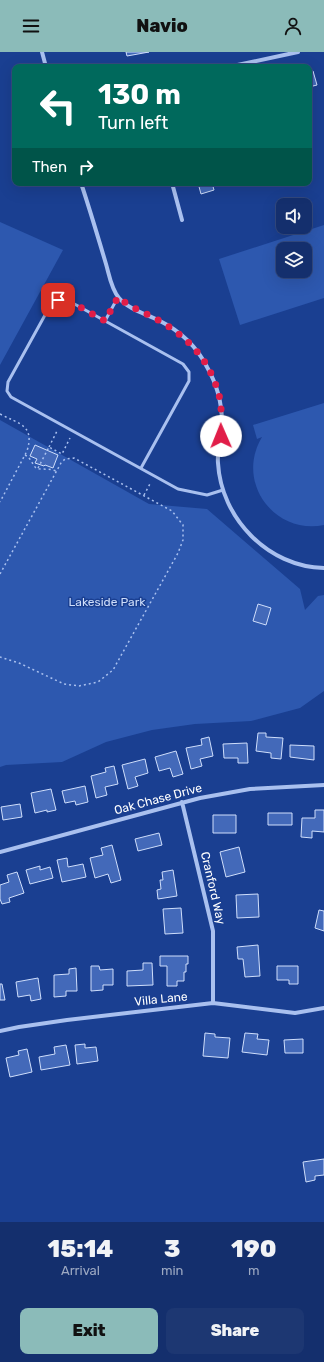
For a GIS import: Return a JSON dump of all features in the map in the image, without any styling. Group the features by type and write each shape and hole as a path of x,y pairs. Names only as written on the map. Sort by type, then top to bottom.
{"street":[{"path":"42,52 45,64"},
{"path":"242,64 298,52"},
{"path":"82,186 111,281 118,297 135,309 176,330 196,349 215,382 220,400 221,436 218,450 218,464 223,490 228,504 235,516 254,539 266,549 297,563 315,568 324,568"},
{"path":"173,186 182,220"},
{"name":"Oak Chase Drive","path":"0,852 182,802 220,794 250,788 324,785"},
{"name":"Cranford Way","path":"182,802 213,931 214,1003"},
{"name":"Villa Lane","path":"0,1031 67,1020 214,1003 294,1013 324,1008"}],"lane":[{"path":"105,321 118,297"},
{"path":"141,468 189,380 189,372 183,364 69,301 58,300 50,306 8,382 7,390 11,397 178,489 206,494 223,490"}],"path":[{"path":"0,414 27,428 30,442 25,455 0,502"},
{"path":"38,468 57,431"},
{"path":"49,447 62,454 70,438"},
{"path":"25,455 38,468 47,468 56,472"},
{"path":"0,574 61,463 66,459 74,458 172,510 182,525 183,540 178,553 113,670 98,682 79,686 64,684 19,663 0,657"},
{"path":"144,495 151,482"}],"green space":[{"path":"0,222 63,250 0,365"},
{"path":"324,225 324,298 240,325 219,259 296,234 312,234 312,229"},
{"path":"324,403 324,525 306,526 289,522 275,513 264,502 257,487 253,471 255,454 262,437 257,439 253,425"},
{"name":"Lakeside Park","path":"0,420 149,504 207,509 300,589 305,610 318,596 324,595 324,691 300,708 251,721 195,724 152,730 106,742 62,762 6,765 0,767"}],"building":[{"path":"126,52 149,52 127,56"},
{"path":"312,71 317,85 312,86"},
{"path":"199,186 213,186 214,190 201,194"},
{"path":"35,445 58,455 53,468 35,463 37,459 30,456"},
{"path":"258,604 271,608 266,625 253,621"},
{"path":"258,733 266,733 266,737 283,738 281,759 271,758 271,753 256,751"},
{"path":"209,737 213,756 200,759 202,766 191,769 186,748 202,745 201,739"},
{"path":"247,743 248,763 238,763 238,758 224,758 223,744"},
{"path":"290,745 314,746 314,760 290,757"},
{"path":"176,751 183,774 173,777 170,768 159,771 155,757"},
{"path":"145,759 148,773 135,777 138,786 128,789 122,765"},
{"path":"114,766 118,784 105,787 107,795 96,798 91,776 106,772 105,768"},
{"path":"85,786 88,802 76,805 75,801 65,803 62,791"},
{"path":"51,789 56,810 47,812 47,810 35,813 31,793"},
{"path":"20,804 22,817 3,820 1,807"},
{"path":"315,810 324,810 324,832 312,831 312,838 301,837 302,818 315,818"},
{"path":"268,813 292,813 292,825 268,825"},
{"path":"213,815 236,815 236,833 213,833"},
{"path":"159,833 162,845 138,851 135,839"},
{"path":"112,845 121,880 111,883 108,874 95,878 90,858 103,855 101,848"},
{"path":"239,847 245,872 226,877 220,852"},
{"path":"67,858 68,867 83,864 86,877 62,882 57,860"},
{"path":"40,866 40,870 50,867 53,878 30,884 26,870"},
{"path":"173,870 177,896 158,899 157,890 161,889 160,880 163,880 162,872"},
{"path":"17,872 24,893 9,898 10,902 2,904 0,899 0,885 9,882 7,875"},
{"path":"258,894 259,917 237,918 236,895"},
{"path":"181,908 183,933 165,934 163,909"},
{"path":"319,910 324,911 324,931 315,928"},
{"path":"258,945 260,976 245,977 243,959 238,959 237,947"},
{"path":"160,956 188,956 186,972 184,972 184,981 177,981 177,986 167,986 167,966 160,966"},
{"path":"143,963 152,963 153,985 127,986 127,971 143,970"},
{"path":"91,966 99,966 100,970 113,969 113,985 103,985 103,990 91,991"},
{"path":"277,966 298,966 298,984 289,984 289,980 277,980"},
{"path":"76,968 77,991 66,991 66,996 54,997 54,975 69,974 69,969"},
{"path":"38,978 41,999 31,1001 30,995 18,997 16,982"},
{"path":"0,984 2,984 5,1000 0,1000"},
{"path":"205,1033 215,1034 215,1037 230,1038 228,1058 203,1056"},
{"path":"245,1033 258,1034 257,1039 269,1040 267,1055 242,1052"},
{"path":"303,1039 303,1053 285,1053 284,1040"},
{"path":"85,1044 85,1048 96,1047 98,1061 77,1064 75,1045"},
{"path":"66,1045 70,1065 41,1070 39,1057 55,1054 54,1047"},
{"path":"27,1049 32,1072 10,1077 6,1058 19,1055 18,1051"},
{"path":"324,1159 324,1175 315,1176 315,1180 306,1182 303,1162"}],"route":[{"path":"58,300 69,301 105,321 118,297 135,309 176,330 196,349 215,382 220,400 221,436"}]}
